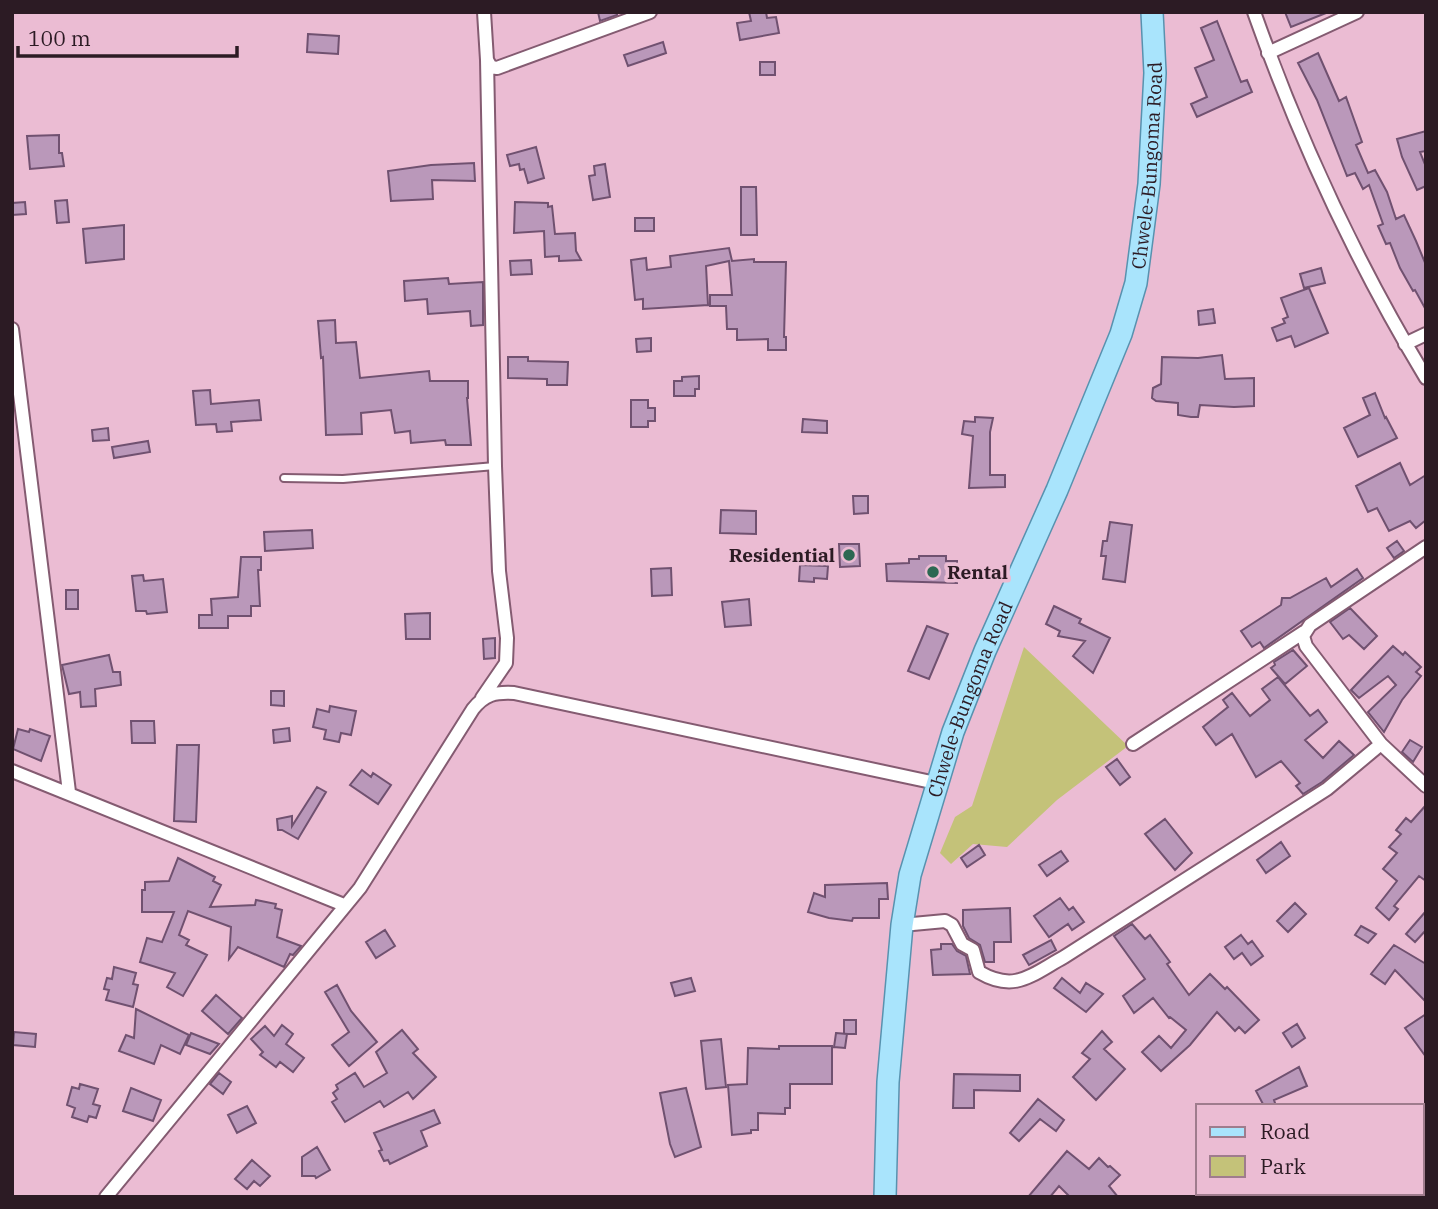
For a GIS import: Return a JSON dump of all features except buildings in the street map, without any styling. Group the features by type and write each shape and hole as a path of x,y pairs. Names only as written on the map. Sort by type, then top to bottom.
{"main road":[{"name":"Chwele-Bungoma Road","path":"884,1197 888,1082 902,925 910,875 953,732 1121,334 1136,283 1149,184 1155,73 1152,12"}],"street":[{"path":"106,1197 214,1069 360,888 506,663 508,638 499,571 495,466 484,12"},
{"path":"487,60 491,67 497,68 650,12"},
{"path":"1254,12 1287,104 1355,250 1426,378"},
{"path":"1268,53 1357,12"},
{"path":"12,329 69,792"},
{"path":"1405,344 1426,334"},
{"path":"1133,744 1304,632 1310,625 1426,547"},
{"path":"1304,632 1306,646 1381,744 1426,786"},
{"path":"482,698 500,692 514,693 936,783"},
{"path":"902,925 945,921 952,925 962,944 973,950 979,972 994,981 1004,983 1025,978 1063,957 1326,789 1381,744"},
{"path":"12,771 344,905"}],"lane":[{"path":"284,478 342,479 495,466"}],"green space":[{"path":"1024,647 1128,746 1057,800 1007,847 973,844 951,864 940,853 955,817 972,806"}],"place":[{"name":"Residential","path":"849,555"},
{"name":"Rental","path":"933,572"}]}
